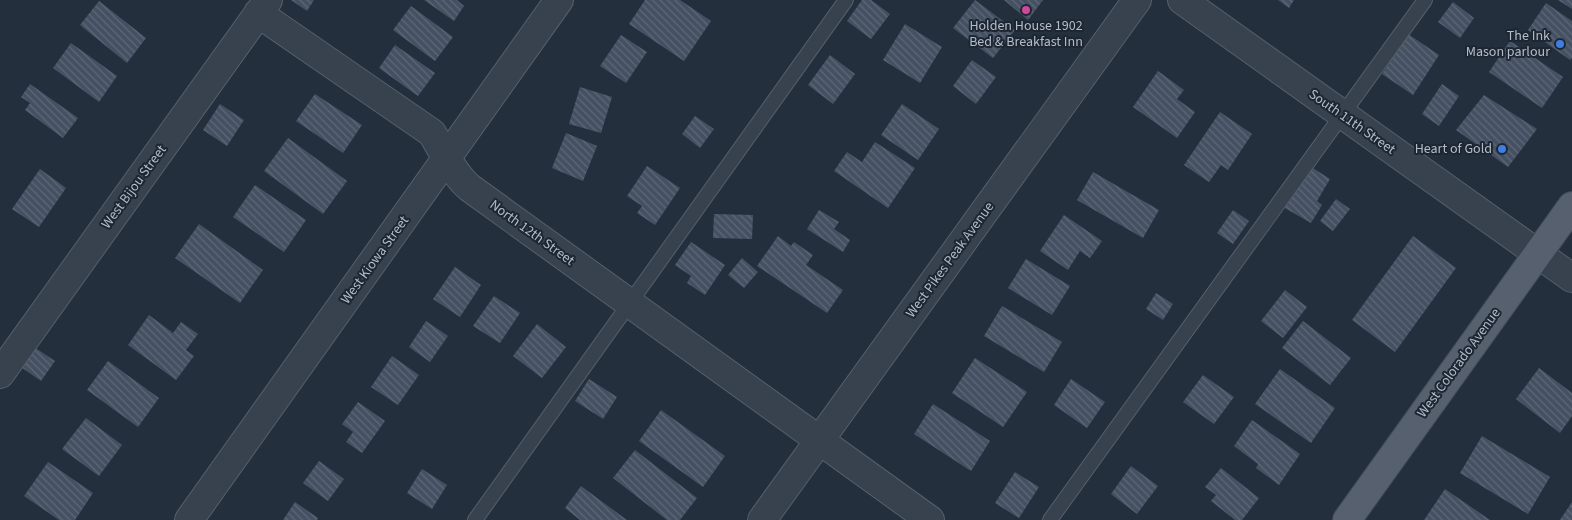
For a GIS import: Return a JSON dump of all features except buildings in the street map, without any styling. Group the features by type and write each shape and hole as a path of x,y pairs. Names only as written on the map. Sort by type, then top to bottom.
{"main road":[{"name":"West Colorado Avenue","path":"1347,520 1572,206"}],"street":[{"name":"West Kiowa Street","path":"189,520 448,159 559,0"},
{"name":"West Pikes Peak Avenue","path":"762,520 1137,0"},
{"name":"South 11th Street","path":"1182,0 1572,278"},
{"name":"North 12th Street","path":"263,7 432,133 465,184 930,520"},
{"name":"West Bijou Street","path":"0,374 263,7"}],"lane":[{"path":"475,520 846,0"},
{"path":"1050,520 1426,0"}],"place":[{"name":"Holden House 1902 Bed & Breakfast Inn","path":"1026,10"},
{"name":"The Ink Mason parlour","path":"1560,44"},
{"name":"Heart of Gold","path":"1502,149"}]}
